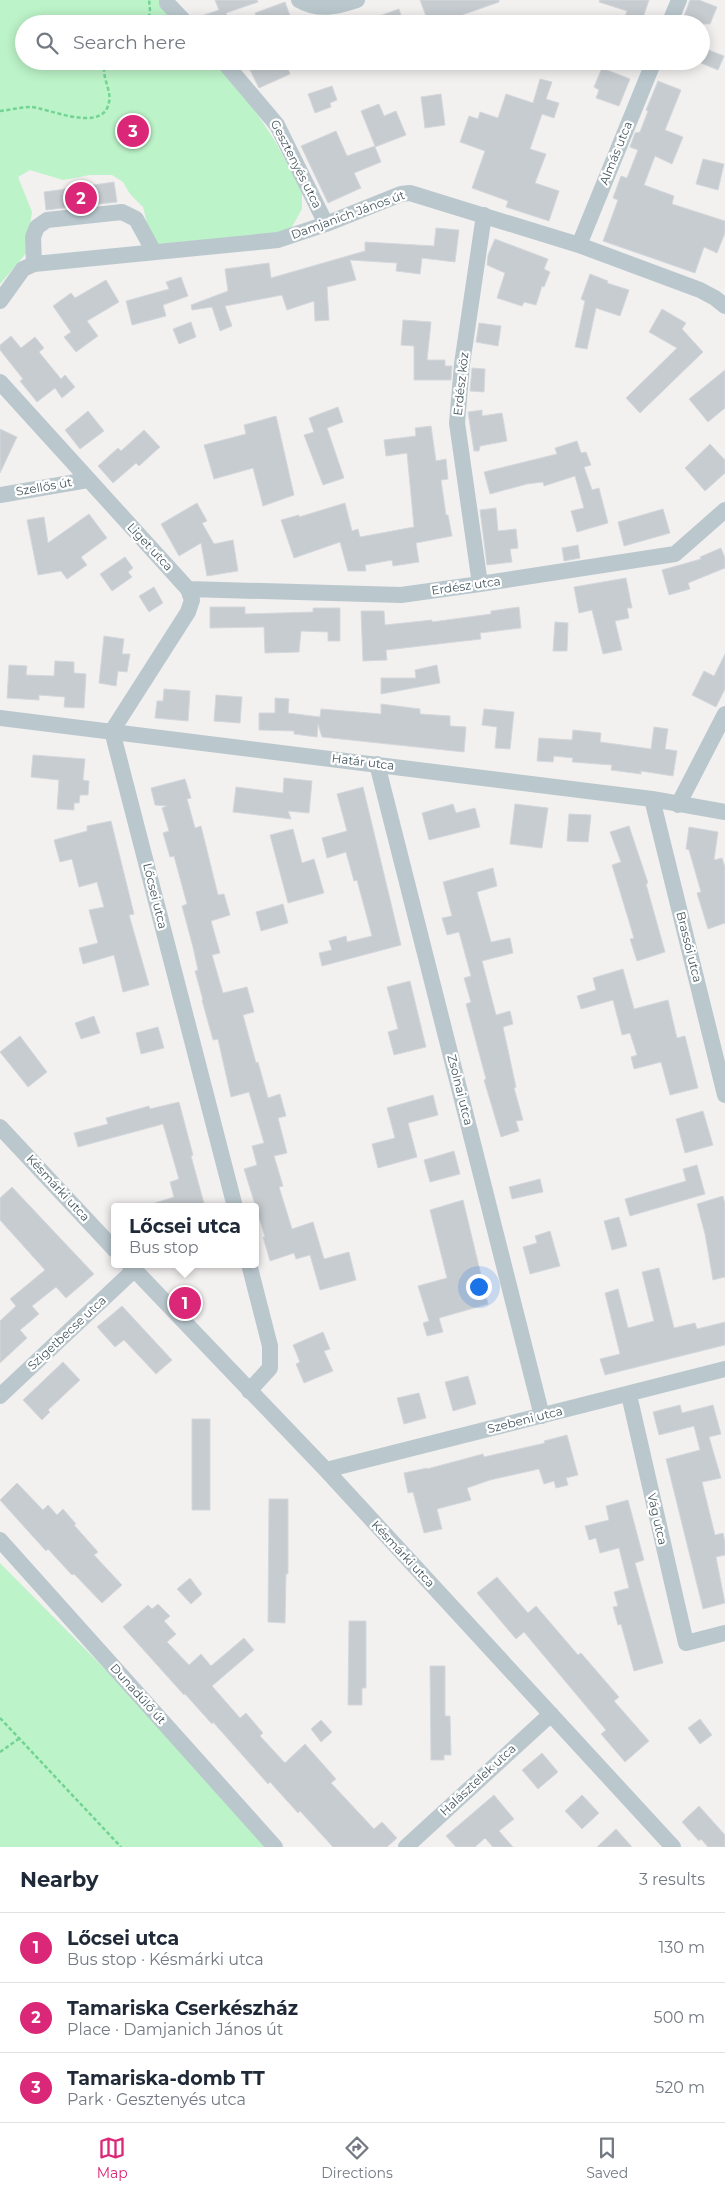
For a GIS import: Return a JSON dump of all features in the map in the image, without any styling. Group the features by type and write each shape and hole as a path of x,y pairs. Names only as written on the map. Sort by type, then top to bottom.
{"street":[{"path":"167,0 167,3 178,15"},
{"path":"298,0 317,7 331,3 357,0"},
{"path":"673,15 679,0"},
{"name":"Gesztenyés utca","path":"230,70 277,125 326,224"},
{"name":"Almás utca","path":"578,245 650,70"},
{"name":"Damjanich János út","path":"34,264 278,240 326,224 401,194 410,193 578,245 700,290 725,306"},
{"path":"0,301 23,269 34,264 32,237 37,227 47,220 122,212 136,219 154,252"},
{"name":"Erdész köz","path":"480,584 457,423 462,364 484,215"},
{"name":"Liget utca","path":"0,382 188,589"},
{"name":"Szellős út","path":"0,495 88,480"},
{"name":"Erdész utca","path":"188,589 401,595 480,584 675,554 725,510"},
{"path":"112,731 188,612 192,600 188,589"},
{"path":"678,805 725,714"},
{"name":"Határ utca","path":"0,718 377,764 652,800 725,812"},
{"name":"Lőcsei utca","path":"112,731 234,1203"},
{"name":"Zsolnai utca","path":"377,764 542,1416"},
{"name":"Brassói utca","path":"652,800 725,1095"},
{"name":"Késmárki utca","path":"0,1127 111,1246"},
{"name":"Szigetbecse utca","path":"0,1396 131,1268"},
{"name":"Késmárki utca","path":"133,1268 326,1470 673,1847"},
{"path":"249,1391 270,1368 270,1346 251,1268"},
{"name":"Szebeni utca","path":"326,1470 725,1369"},
{"name":"Vág utca","path":"628,1395 686,1643 725,1633"},
{"name":"Dunadűlő út","path":"0,1540 275,1847"},
{"name":"Halásztelek utca","path":"406,1847 550,1714"}],"path":[{"path":"149,0 149,15"},
{"path":"0,111 31,107 76,118 104,112 108,108 110,91 103,74 104,70"},
{"path":"0,1718 121,1847"},
{"path":"0,1752 20,1738"}],"green space":[{"path":"0,0 163,0 174,15 15,15 15,70 221,70 250,103 275,141 302,191 302,209 289,232 158,244 151,239 143,207 130,194 123,182 112,175 90,175 63,180 30,170 18,177 32,212 28,237 29,250 0,284"},
{"path":"0,1563 281,1847 0,1847"}],"building":[{"path":"215,0 257,0 258,2 226,13 227,15 204,15 219,10"},
{"path":"420,0 499,0 499,2 462,15 426,15"},
{"path":"600,0 649,0 644,15 625,15 627,11 599,2"},
{"path":"690,0 699,0 717,7 710,24 710,15 684,15"},
{"path":"285,2 290,15 256,15 255,13"},
{"path":"399,9 401,15 382,15"},
{"path":"710,51 724,56 718,70 710,67"},
{"path":"250,70 288,70 290,74 259,88"},
{"path":"601,70 607,70 630,79 619,106 596,98 599,90 594,87"},
{"path":"540,79 552,82 546,99 559,103 554,118 542,114 530,149 546,154 535,183 559,191 549,221 506,207 508,201 472,188 485,151 460,142 469,116 478,119 480,112 498,118 506,94 533,103"},
{"path":"658,81 681,90 665,130 683,137 672,164 655,156 644,185 674,196 672,204 725,221 725,233 717,253 704,247 695,273 603,241 618,200 613,198 621,176 627,178 638,150 630,147 635,133 640,132 648,111 646,110"},
{"path":"332,86 337,100 330,103 331,107 315,113 308,94"},
{"path":"441,94 445,125 425,128 421,97"},
{"path":"379,104 384,116 396,111 406,135 375,147 381,162 354,173 361,188 328,203 301,146 336,131 347,156 375,146 361,111"},
{"path":"703,159 724,164 718,190 696,184"},
{"path":"114,182 117,202 46,210 44,192"},
{"path":"436,228 459,230 455,262 422,258 420,274 396,271 397,263 350,260 356,280 327,287 329,320 315,321 314,301 287,310 282,295 225,306 232,326 220,331 212,307 192,310 191,305 228,291 225,269 269,263 271,278 365,251 365,242 434,246"},
{"path":"495,239 548,259 544,269 550,272 544,287 542,286 536,305 524,302 522,306 497,298 505,273 487,265 488,255"},
{"path":"590,274 608,281 607,283 629,290 620,316 596,308 587,349 575,347 585,301 581,299"},
{"path":"181,277 188,296 163,305 166,316 132,325 126,301 169,289 166,282"},
{"path":"106,280 119,302 87,321 98,336 76,352 64,337 71,332 53,306 71,293 75,298"},
{"path":"662,309 686,323 682,329 703,352 640,413 626,398 677,348 649,332"},
{"path":"403,320 431,322 427,360 445,360 445,366 452,366 451,380 414,380 414,346 401,345"},
{"path":"191,322 196,337 179,344 173,329"},
{"path":"479,323 501,326 498,346 476,342"},
{"path":"11,336 21,348 35,337 44,348 39,352 61,379 65,375 75,387 62,398 55,388 37,402 20,381 23,379 0,350 0,345"},
{"path":"472,368 485,369 484,392 470,391"},
{"path":"725,370 725,408 708,422 689,399"},
{"path":"338,407 343,422 327,428 344,478 323,485 304,435 314,432 309,418"},
{"path":"482,410 482,416 502,413 507,441 480,446 479,451 474,451 468,412"},
{"path":"88,411 104,431 80,449 65,430"},
{"path":"276,416 294,495 263,506 253,468 214,479 204,445 246,434 244,425"},
{"path":"431,426 436,461 446,459 448,479 441,480 446,515 448,515 452,536 416,543 419,562 393,566 392,560 365,565 366,571 348,571 340,542 294,558 281,520 299,515 299,517 345,503 352,531 358,529 360,537 414,527 407,453 386,456 384,440 416,436 415,428"},
{"path":"0,429 17,437 0,473"},
{"path":"144,430 160,447 139,466 136,463 113,483 98,466 118,448 121,451"},
{"path":"577,441 581,453 586,452 591,465 584,467 592,490 599,488 608,523 577,532 571,511 584,508 575,476 544,486 543,482 527,484 490,494 484,472 557,454 555,448"},
{"path":"710,444 725,460 725,473 705,491 685,468"},
{"path":"197,503 207,521 202,523 214,544 233,540 238,571 207,576 201,543 179,556 161,524"},
{"path":"496,508 498,531 516,529 518,548 510,549 512,562 487,565 480,510"},
{"path":"663,509 670,533 624,546 618,522"},
{"path":"89,514 107,538 81,557 87,565 67,579 61,571 38,575 27,520 44,517 48,543"},
{"path":"578,545 580,558 564,561 562,548"},
{"path":"721,548 725,558 725,568 688,583 690,589 669,595 662,570 701,559 700,557"},
{"path":"125,557 133,568 128,572 132,577 112,591 100,574"},
{"path":"626,578 632,608 627,608 629,618 615,621 622,650 603,654 592,610 579,613 574,587"},
{"path":"154,587 163,603 149,612 139,596"},
{"path":"210,607 245,607 245,614 313,612 313,608 340,608 340,641 328,641 328,632 301,631 299,652 265,653 264,627 210,628"},
{"path":"519,607 521,628 480,633 481,639 386,650 387,660 363,661 361,611 384,611 385,625 432,620 432,622 491,614 491,611"},
{"path":"555,622 568,623 567,651 553,651"},
{"path":"104,636 124,639 122,654 130,654 127,672 118,671 116,686 99,683"},
{"path":"725,654 725,689 716,707 692,695 704,671 714,676"},
{"path":"55,661 74,662 74,673 86,674 84,708 64,707 65,697 39,695 39,700 7,698 9,665 27,666 26,675 54,676"},
{"path":"437,665 440,683 381,694 381,678 416,678 415,670"},
{"path":"164,689 190,691 188,721 155,718 157,701 163,701"},
{"path":"216,695 242,697 240,723 214,721"},
{"path":"275,698 289,699 288,713 320,717 321,709 381,714 381,704 420,709 420,714 450,716 450,726 466,727 464,752 322,737 318,724 317,737 294,734 294,731 259,730 259,713 275,713"},
{"path":"484,709 514,712 510,749 495,748 497,727 482,725"},
{"path":"654,727 668,729 665,749 677,751 673,776 641,771 641,774 611,770 612,765 572,762 573,758 554,756 553,762 537,761 539,738 572,740 573,730 601,733 600,742 651,749"},
{"path":"33,755 85,759 83,780 89,781 88,795 80,795 79,803 74,803 74,810 57,809 59,780 31,777"},
{"path":"284,778 312,781 309,813 288,811 291,819 233,812 236,787 283,793"},
{"path":"185,779 191,798 187,799 195,828 201,826 218,895 224,894 230,915 211,921 220,953 212,955 223,993 247,987 254,1012 243,1015 256,1063 258,1062 268,1098 280,1094 286,1116 278,1118 287,1153 274,1156 283,1186 279,1187 292,1229 313,1222 324,1259 349,1252 356,1280 320,1290 310,1255 296,1259 294,1253 270,1261 259,1218 259,1203 254,1203 244,1169 257,1165 252,1146 264,1143 249,1092 231,1097 218,1039 213,1040 195,971 198,970 182,906 187,904 174,856 170,857 163,833 169,831 162,808 167,806 155,805 151,788"},
{"path":"363,787 401,945 322,966 319,953 332,950 329,941 346,936 347,942 372,936 357,880 354,881 346,852 327,858 322,838 347,831 337,794"},
{"path":"453,804 456,813 475,808 480,827 429,840 422,813"},
{"path":"515,804 548,808 542,848 510,844"},
{"path":"569,814 591,815 588,842 567,841"},
{"path":"111,821 134,914 129,915 149,985 123,992 114,955 83,964 79,948 98,943 89,910 104,907 97,882 79,887 72,859 60,862 54,840 87,831 87,826"},
{"path":"629,826 648,883 646,884 665,952 637,961 630,939 634,938 612,865 621,862 610,832"},
{"path":"689,827 718,832 714,860 722,858 725,867 725,923 708,929 697,893 701,892 689,850 686,849"},
{"path":"293,829 302,863 314,859 324,893 288,903 270,835"},
{"path":"493,868 497,886 477,892 491,942 510,938 513,953 482,961 496,1015 510,1011 513,1024 503,1027 516,1087 514,1088 523,1120 516,1121 519,1131 501,1137 484,1080 486,1079 466,1004 471,1002 464,978 471,976 459,932 447,935 442,918 452,916 443,882"},
{"path":"283,904 288,923 261,931 256,912"},
{"path":"623,969 634,1009 668,1000 677,1038 685,1036 698,1088 670,1095 661,1062 634,1069 631,1057 637,1055 630,1033 622,1035 613,1000 581,1009 577,996 596,990 593,978"},
{"path":"410,981 426,1047 394,1055 388,1032 398,1029 387,987"},
{"path":"94,1016 100,1033 81,1039 75,1023"},
{"path":"158,1027 164,1048 141,1054 136,1033"},
{"path":"20,1036 47,1072 28,1087 0,1052"},
{"path":"433,1095 438,1115 408,1123 417,1157 378,1168 372,1144 395,1138 387,1108"},
{"path":"179,1102 204,1203 155,1203 174,1197 170,1182 179,1179 163,1124 78,1147 74,1133 108,1124 106,1118 149,1106 150,1109"},
{"path":"703,1111 713,1145 685,1153 676,1119"},
{"path":"454,1151 460,1174 430,1182 424,1160"},
{"path":"697,1165 705,1194 630,1216 625,1199 686,1181 683,1169"},
{"path":"540,1179 543,1192 512,1199 509,1187"},
{"path":"12,1187 94,1274 66,1298 56,1287 32,1306 39,1314 20,1330 27,1338 0,1363 0,1321 16,1306 10,1299 45,1270 0,1220 0,1198"},
{"path":"723,1196 725,1204 725,1277 713,1280 705,1234 697,1204"},
{"path":"463,1200 488,1304 439,1318 443,1332 427,1336 423,1323 429,1321 418,1286 447,1278 430,1210"},
{"path":"619,1217 627,1246 612,1250 604,1221"},
{"path":"550,1231 560,1266 530,1274 523,1247 537,1243 535,1236"},
{"path":"659,1268 674,1328 695,1323 697,1329 725,1322 725,1345 605,1375 600,1359 620,1354 605,1293 618,1289 628,1328 654,1321 642,1272"},
{"path":"122,1306 172,1360 156,1374 124,1340 115,1347 97,1327"},
{"path":"323,1332 330,1349 324,1351 333,1371 304,1383 296,1364 300,1362 293,1345"},
{"path":"63,1362 80,1380 48,1410 50,1412 42,1420 23,1400"},
{"path":"468,1376 476,1404 453,1411 445,1382"},
{"path":"419,1393 426,1418 404,1424 397,1398"},
{"path":"680,1405 682,1413 713,1405 721,1434 709,1437 721,1478 702,1482 715,1535 723,1533 725,1542 725,1555 716,1557 725,1603 703,1609 666,1459 700,1450 694,1426 659,1435 653,1412"},
{"path":"192,1419 210,1419 210,1510 192,1510"},
{"path":"567,1435 578,1475 566,1478 568,1485 556,1488 554,1481 544,1484 539,1469 490,1480 467,1488 471,1500 437,1509 442,1529 424,1533 413,1492 408,1493 404,1473 483,1454 484,1457 545,1443 544,1441"},
{"path":"17,1483 43,1510 48,1505 57,1515 63,1509 76,1524 74,1525 98,1552 94,1555 122,1585 102,1603 48,1549 46,1551 0,1500"},
{"path":"269,1499 288,1499 288,1574 286,1574 285,1623 268,1622"},
{"path":"628,1500 644,1560 635,1563 663,1663 634,1671 621,1624 618,1625 613,1607 618,1606 614,1592 629,1588 619,1548 600,1553 596,1538 589,1540 585,1526 609,1520 606,1506"},
{"path":"497,1577 528,1613 536,1606 578,1655 581,1653 619,1697 614,1701 649,1741 625,1762 601,1734 606,1730 524,1632 516,1639 477,1593"},
{"path":"190,1578 202,1594 191,1604 177,1589"},
{"path":"158,1604 170,1616 164,1621 176,1634 167,1642 189,1665 201,1654 211,1666 244,1638 254,1650 212,1686 240,1718 246,1713 263,1733 260,1736 285,1763 305,1744 336,1779 331,1783 374,1829 382,1822 397,1838 387,1847 333,1847 300,1811 298,1813 270,1782 268,1784 213,1722 212,1724 184,1695 123,1627 148,1605 152,1609"},
{"path":"349,1621 366,1621 366,1688 362,1688 362,1705 348,1705"},
{"path":"430,1666 445,1666 445,1716 450,1716 451,1755 444,1755 444,1760 431,1760"},
{"path":"700,1719 712,1735 700,1744 688,1728"},
{"path":"321,1720 332,1732 321,1742 311,1729"},
{"path":"542,1753 558,1772 538,1789 522,1770"},
{"path":"494,1795 514,1819 499,1831 513,1847 493,1847 485,1838 475,1847 456,1847 446,1836"},
{"path":"582,1795 599,1813 582,1829 565,1811"},
{"path":"699,1806 725,1835 725,1847 708,1847 701,1839 699,1841 682,1822"},
{"path":"616,1829 632,1847 597,1847"}],"place":[{"name":"Tamariska-domb TT","path":"133,131"},
{"name":"Tamariska Cserkészház","path":"81,198"},
{"name":"Lőcsei utca","path":"185,1303"}]}
